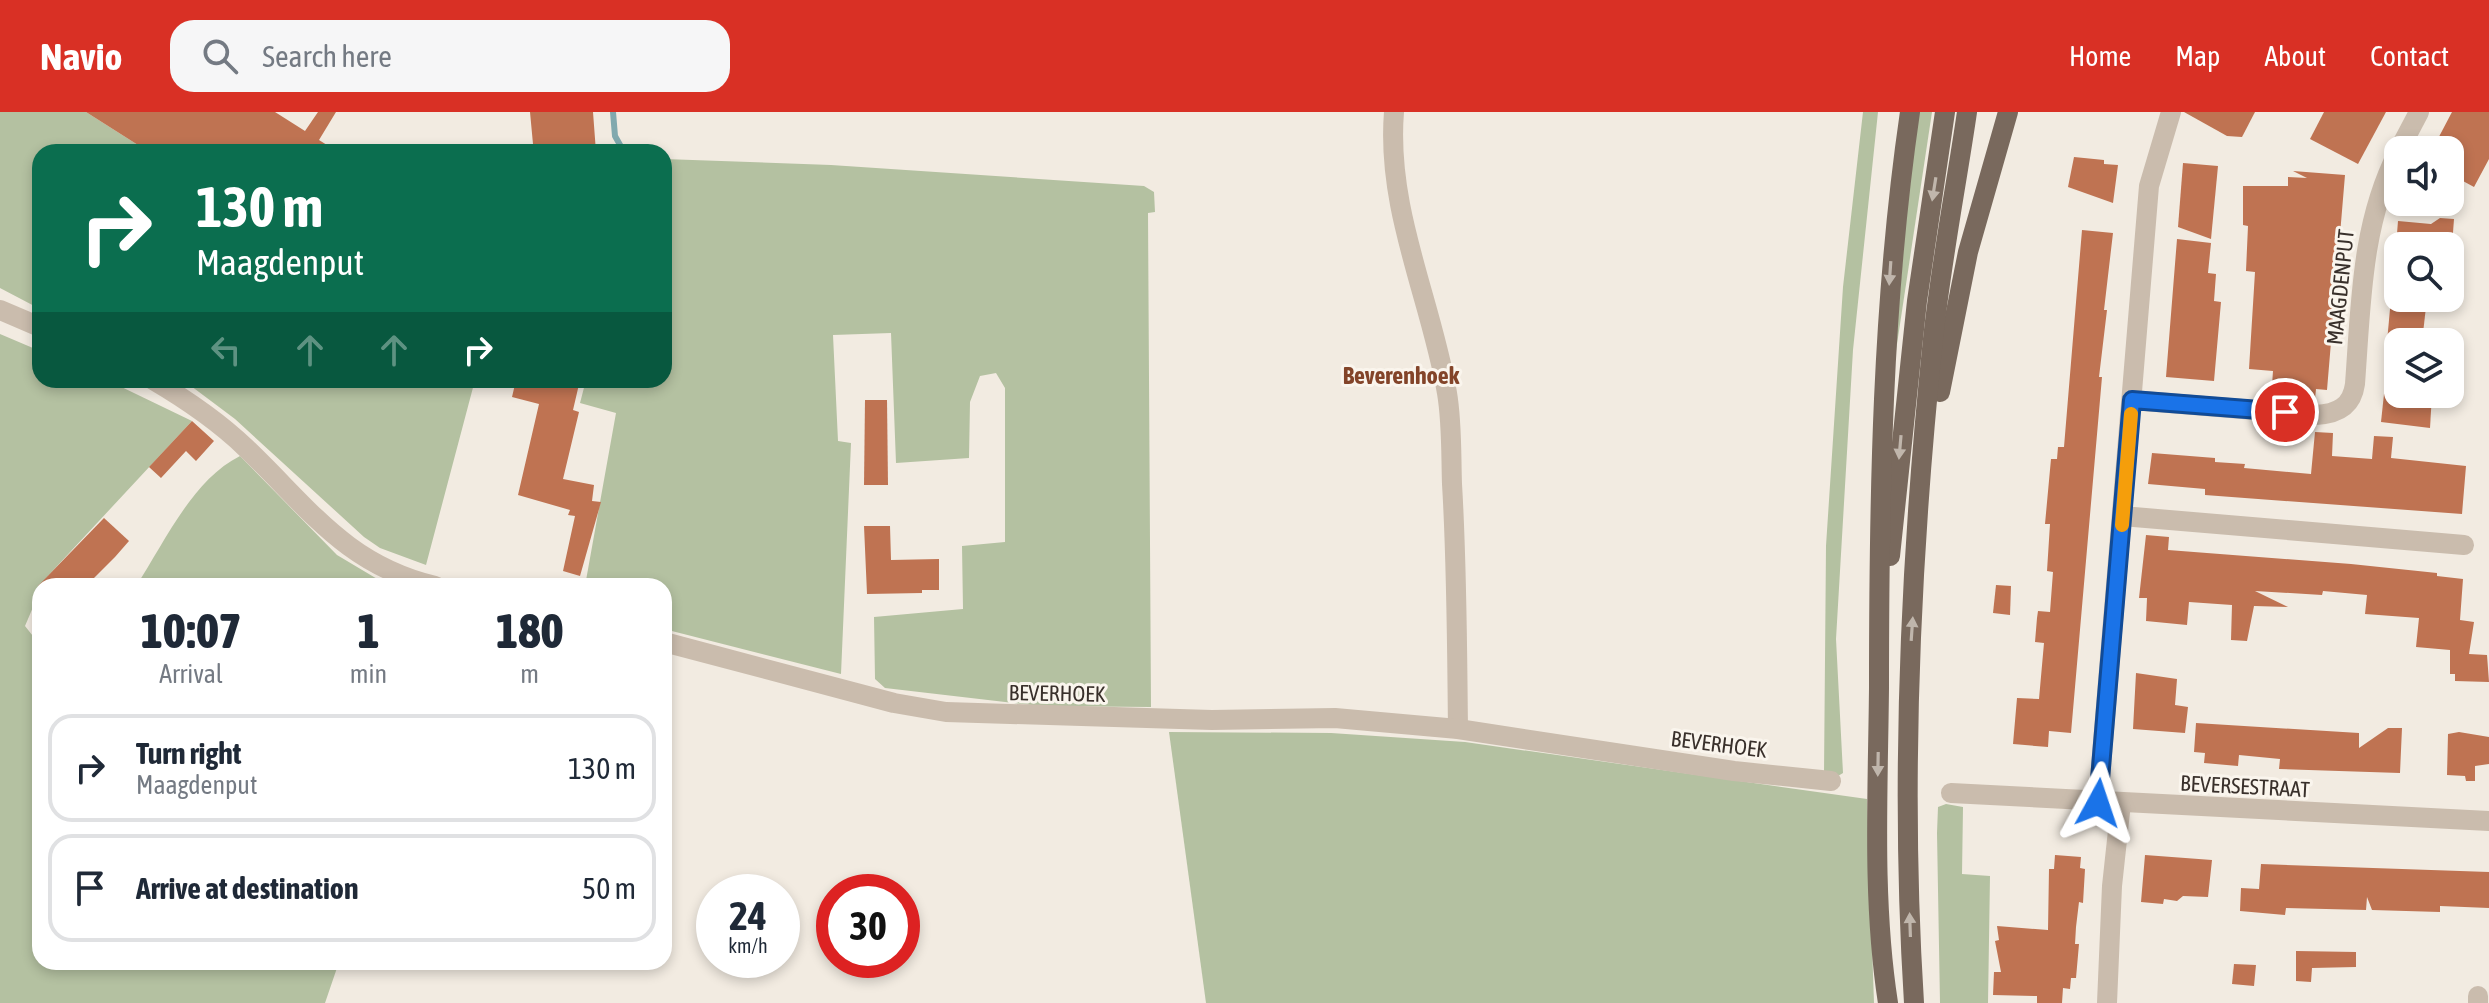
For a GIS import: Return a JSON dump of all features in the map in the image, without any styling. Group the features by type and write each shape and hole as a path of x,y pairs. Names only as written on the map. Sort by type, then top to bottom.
{"main road":[{"path":"1888,1003 1882,968 1878,832 1877,572 1889,273 1910,112"},
{"path":"1879,686 1904,410 1945,112"},
{"path":"1914,1003 1906,707 1933,338 1967,112"},
{"path":"1922,483 1968,252 2008,112"}],"street":[{"path":"1394,112 1392,150 1397,195 1415,273 1438,345 1448,397 1454,510 1458,729"},
{"path":"2098,803 2149,186 2171,112"},
{"name":"MAAGDENPUT","path":"2406,136 2419,112"},
{"name":"MAAGDENPUT","path":"2132,400 2316,415 2336,412 2347,404 2355,384 2370,225 2384,183"},
{"path":"0,310 32,324"},
{"path":"165,388 215,420 348,547 370,562 408,578"},
{"path":"2122,516 2464,545"},
{"name":"BEVERHOEK","path":"672,644 894,703 946,712 1212,720 1335,718 1458,729 1704,767 1831,781"},
{"name":"BEVERSESTRAAT","path":"1951,793 2489,821"},
{"path":"2107,1003 2112,886 2121,803"}],"green space":[{"path":"0,112 86,112 136,144 32,144 32,305 0,288"},
{"path":"1863,112 1878,112 1853,350 1836,639 1843,773 1838,776 1824,774 1826,546 1843,287"},
{"path":"1917,112 1932,112 1894,364 1912,143"},
{"path":"672,159 831,165 1144,186 1154,192 1155,212 1148,213 1151,707 1040,706 885,688 875,679 874,617 963,609 962,546 1005,542 1005,388 996,373 980,376 970,402 969,458 896,463 891,333 833,335 838,441 851,443 841,674 672,631 672,578 586,578 616,413 580,403 584,388 672,388"},
{"path":"0,334 32,348 32,388 124,388 192,421 46,578 32,578 32,610 25,626 32,635 32,970 336,970 325,1003 0,1003"},
{"path":"194,388 473,388 426,565 380,548 364,537 235,419"},
{"path":"240,456 337,555 376,578 141,578 194,496 223,467"},
{"path":"1169,732 1331,733 1465,742 1867,799 1874,1003 1206,1003"},
{"path":"1946,804 1963,807 1962,874 1990,876 1988,1003 1940,1003 1937,833 1938,807"}],"building":[{"path":"86,112 275,112 305,131 318,112 336,112 319,140 325,144 136,144"},
{"path":"530,112 593,112 595,144 533,144"},
{"path":"2184,112 2255,112 2242,137 2227,136"},
{"path":"2324,112 2386,112 2358,164 2310,139"},
{"path":"2452,112 2489,112 2489,159 2474,187 2464,182 2464,136 2439,136"},
{"path":"2074,157 2104,160 2104,164 2118,165 2113,203 2068,187"},
{"path":"2183,163 2218,166 2211,239 2178,227"},
{"path":"2293,171 2345,175 2327,390 2316,389 2315,399 2294,397 2294,387 2272,385 2273,371 2249,369 2255,272 2246,271 2248,226 2243,225 2243,186 2288,186 2288,177 2307,178"},
{"path":"2440,218 2454,219 2453,232 2397,232 2398,221 2431,224"},
{"path":"2082,230 2113,233 2104,310 2107,310 2099,377 2102,377 2071,733 2049,731 2048,747 2013,744 2017,698 2039,699 2044,643 2035,642 2037,618 2038,611 2050,612 2053,572 2047,571 2050,524 2045,524 2051,459 2057,459 2058,447 2064,447"},
{"path":"2177,239 2211,243 2208,273 2216,274 2214,301 2221,302 2214,381 2166,377"},
{"path":"2390,312 2425,312 2424,328 2388,328"},
{"path":"514,388 578,388 573,410 579,412 563,479 594,485 592,501 601,502 580,576 563,571 575,516 568,515 570,510 518,495 539,404 512,397"},
{"path":"2384,394 2384,408 2431,408 2430,428 2381,422"},
{"path":"865,400 887,400 888,485 864,485"},
{"path":"192,421 214,441 196,461 186,451 161,478 149,467"},
{"path":"2315,432 2333,433 2332,456 2372,459 2374,436 2393,437 2391,458 2466,466 2462,514 2205,495 2205,489 2148,484 2152,453 2215,458 2215,462 2245,464 2244,468 2311,474"},
{"path":"104,518 129,541 94,578 46,578"},
{"path":"864,526 890,526 891,560 939,559 939,590 867,594"},
{"path":"2146,535 2169,537 2168,550 2351,564 2437,573 2437,576 2463,579 2460,620 2474,622 2469,654 2487,655 2489,682 2455,681 2455,674 2450,674 2450,650 2416,647 2419,618 2365,614 2367,595 2323,591 2322,595 2255,591 2288,607 2254,606 2247,641 2231,640 2232,605 2189,602 2187,625 2146,621 2147,598 2139,598"},
{"path":"1996,585 2011,586 2010,615 1993,613"},
{"path":"2136,673 2177,679 2175,705 2188,707 2185,733 2133,729"},
{"path":"2196,723 2359,733 2359,748 2388,728 2402,728 2400,773 2279,769 2280,759 2239,755 2238,766 2204,763 2205,753 2194,752"},
{"path":"2459,732 2489,737 2489,764 2475,766 2475,781 2466,781 2465,776 2447,775 2448,734"},
{"path":"2055,855 2081,857 2080,868 2085,869 2083,903 2079,902 2076,927 2075,944 2079,944 2076,978 2071,978 2070,989 2063,988 2062,1003 2037,1003 2037,996 1993,995 1994,972 2001,972 1995,941 1999,940 1997,926 2048,930 2049,869 2054,869"},
{"path":"2145,855 2212,860 2208,897 2183,896 2177,901 2164,899 2163,904 2141,902"},
{"path":"2261,864 2489,872 2489,908 2440,906 2440,912 2372,910 2367,897 2366,910 2286,908 2285,915 2240,911 2241,888 2259,889"},
{"path":"2296,951 2356,952 2356,967 2312,968 2311,982 2296,981"},
{"path":"2234,964 2256,965 2254,986 2232,984"}],"waterway":[{"path":"613,112 615,136 620,144"}],"slow traffic":[{"path":"2122,525 2131,414"}],"district":[{"name":"Beverenhoek","path":"1401,376"}],"route":[{"path":"2098,803 2132,400 2285,412"}]}
